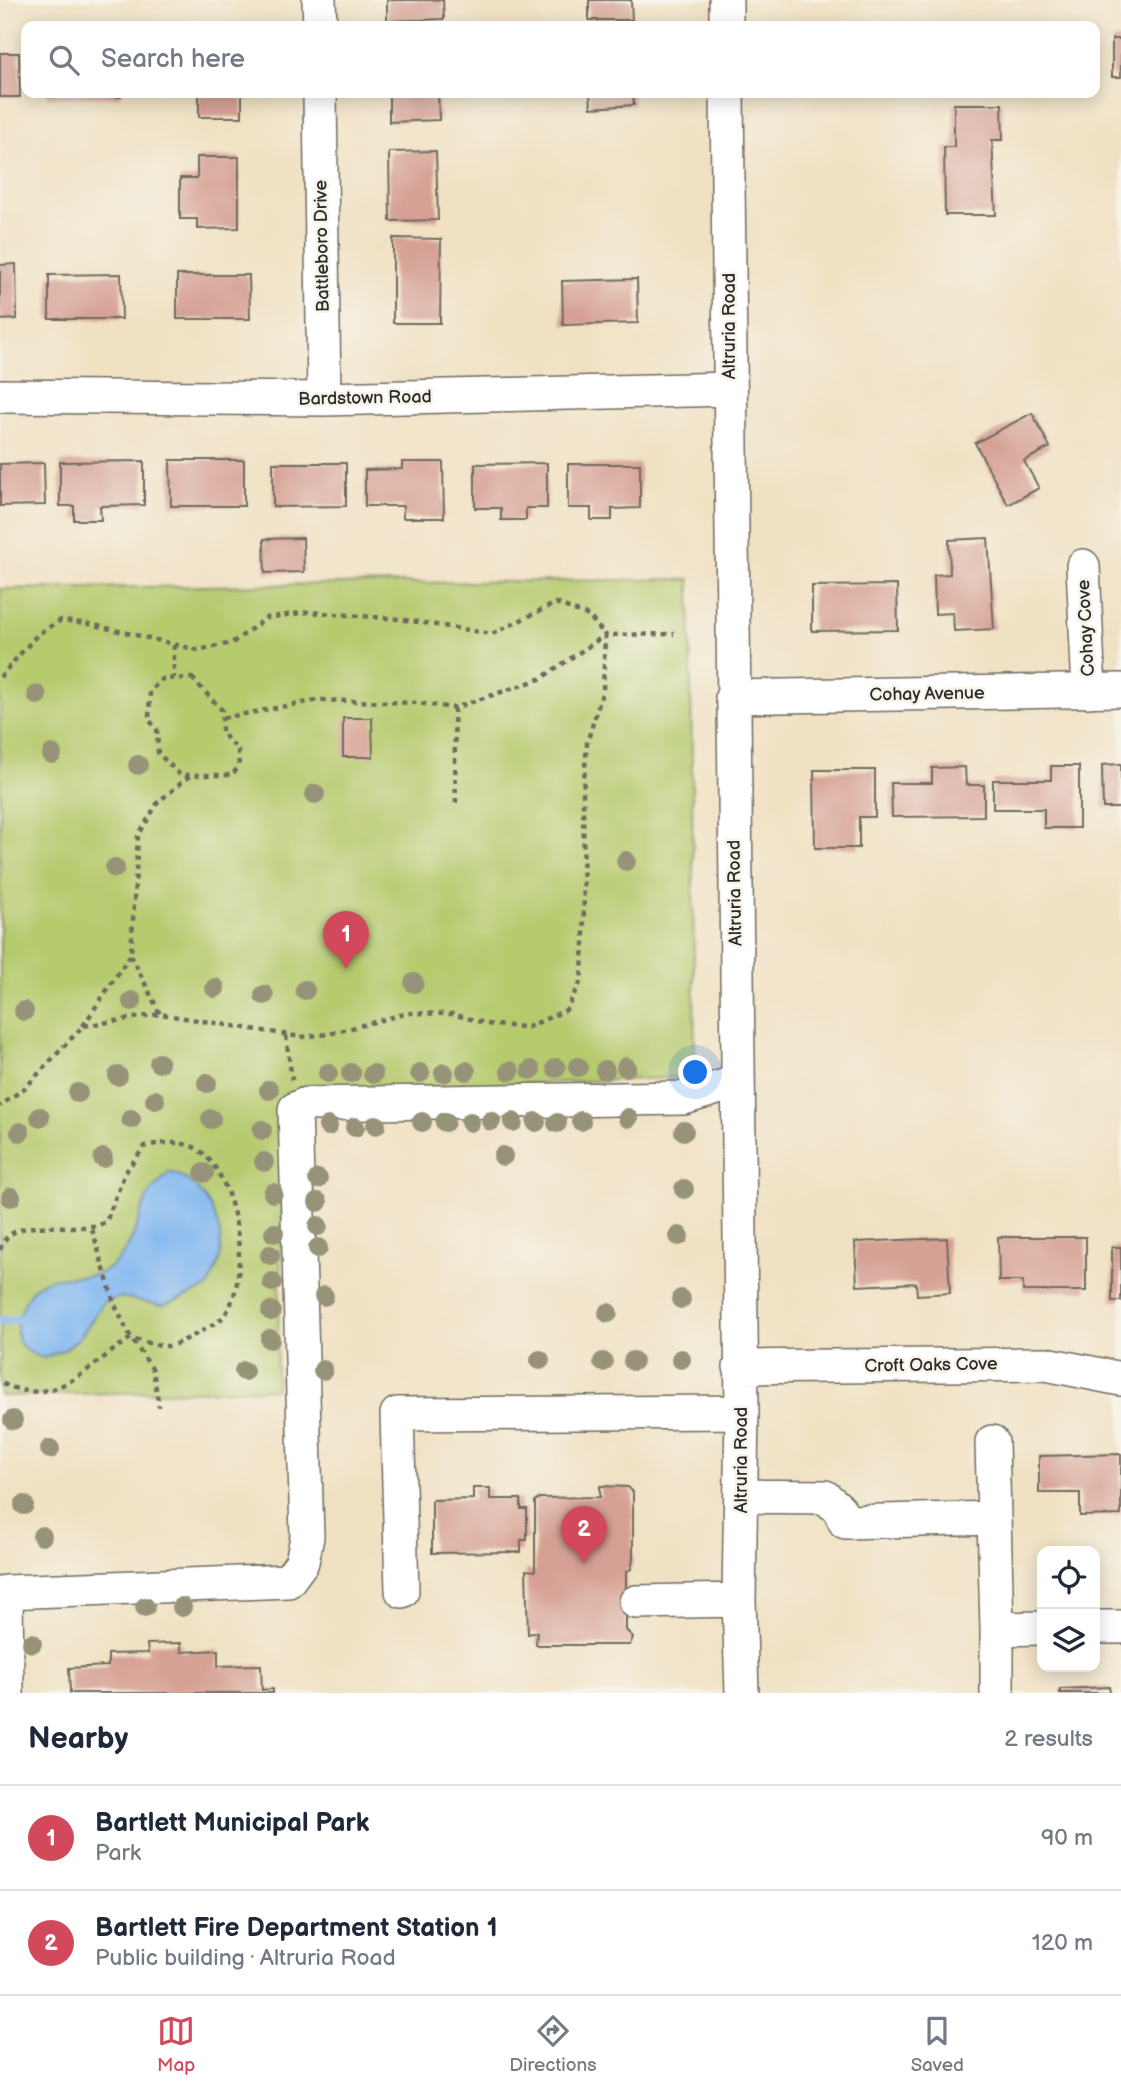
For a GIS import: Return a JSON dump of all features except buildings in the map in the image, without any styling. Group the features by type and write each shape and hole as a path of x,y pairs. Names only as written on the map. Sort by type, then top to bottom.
{"street":[{"path":"319,0 320,21"},
{"path":"726,0 726,21"},
{"name":"Battleboro Drive","path":"320,98 324,399"},
{"name":"Altruria Road","path":"727,98 742,1412 739,1600 742,1693"},
{"name":"Bardstown Road","path":"0,396 324,399 729,389"},
{"name":"Cohay Cove","path":"1083,566 1105,690"},
{"name":"Cohay Avenue","path":"733,697 1105,690"},
{"path":"7,1693 6,1592 288,1581 302,1562 307,1537 296,1109 306,1104 684,1098 737,1082"},
{"name":"Croft Oaks Cove","path":"740,1367 1046,1364 1121,1379"},
{"path":"402,1591 397,1414 742,1412"},
{"path":"992,1441 998,1693"},
{"path":"741,1496 825,1497 839,1509 845,1522 994,1518"},
{"path":"636,1602 739,1600"},
{"path":"1100,1627 1121,1627"},
{"path":"997,1629 1037,1628"}],"path":[{"path":"0,677 38,634 61,620 94,625 198,650 232,643 266,618 308,612 400,619 492,634 556,603 589,616 605,635 603,690 587,743 583,792 584,945 581,981 566,1010 528,1027 492,1024 453,1014 408,1013 329,1034 286,1036 159,1014 83,1026"},
{"path":"223,719 318,700 454,708 540,679 605,635 674,634"},
{"path":"174,645 174,678"},
{"path":"192,678 222,710 223,719 222,733 238,750 239,766 232,775 180,775 158,753 157,729 149,720 150,691 162,679 192,678"},
{"path":"454,708 456,806"},
{"path":"159,1014 131,954 138,835 158,802 190,775"},
{"path":"0,1106 26,1087 83,1026 131,954"},
{"path":"286,1036 296,1109"},
{"path":"0,1250 2,1243 19,1228 46,1225 92,1229 106,1222 125,1173 145,1146 174,1141 204,1153 223,1178 233,1205 239,1242 235,1287 224,1317 170,1346 131,1338"},
{"path":"92,1229 114,1303 131,1338 153,1370 159,1407"},
{"path":"0,1382 19,1392 47,1390 87,1373 131,1338"}],"green space":[{"path":"690,579 695,1077 287,1093 276,1389 0,1396 0,589"}],"water":[{"path":"169,1172 192,1184 202,1194 215,1218 221,1245 220,1258 207,1288 163,1306 121,1297 104,1302 80,1337 66,1349 44,1358 26,1350 18,1340 17,1328 30,1293 40,1283 91,1275 115,1263 132,1239 150,1193"}],"waterway":[{"path":"0,1321 18,1319"}],"place":[{"name":"Bartlett Municipal Park","path":"346,969"},
{"name":"Bartlett Fire Department Station 1","path":"584,1564"}]}
